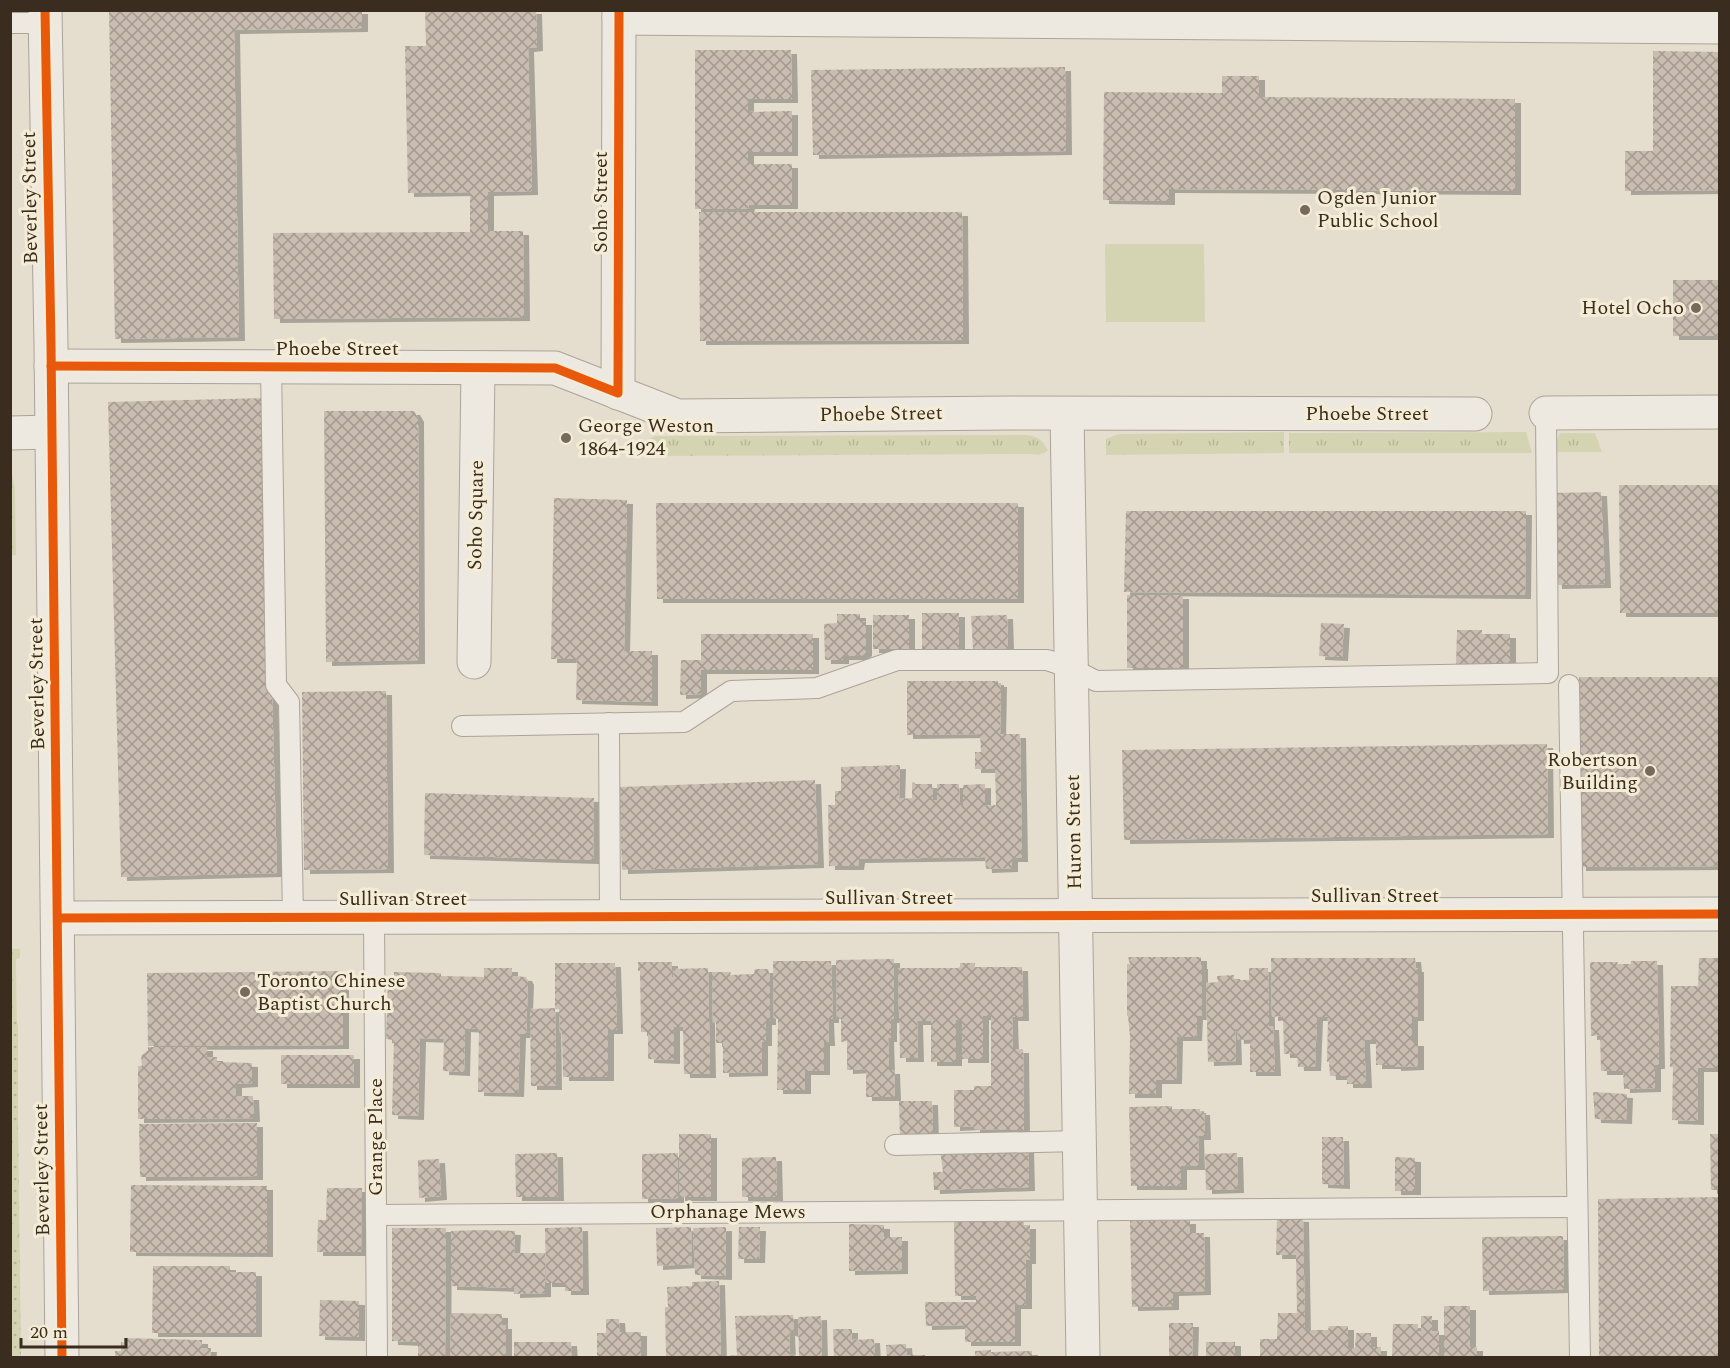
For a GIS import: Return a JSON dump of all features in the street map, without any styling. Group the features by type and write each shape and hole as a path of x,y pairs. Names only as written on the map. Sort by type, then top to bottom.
{"street":[{"path":"619,14 1719,27"},
{"name":"Soho Street","path":"618,393 619,14"},
{"name":"Beverley Street","path":"45,17 62,1358"},
{"name":"Phoebe Street","path":"51,366 555,368 678,416 1475,414"},
{"name":"Soho Square","path":"474,662 478,368"},
{"path":"1546,413 1719,412"},
{"name":"Huron Street","path":"1067,414 1083,1358"},
{"path":"10,433 51,432"},
{"name":"Sullivan Street","path":"58,918 1719,914"}],"lane":[{"path":"10,23 45,17"},
{"path":"271,366 276,685 289,702 293,917"},
{"path":"462,726 684,722 731,691 817,688 897,660 1047,660 1071,668 1096,681 1548,674 1546,413"},
{"path":"1569,685 1580,1358"},
{"path":"609,723 610,916"},
{"name":"Grange Place","path":"374,917 378,1358"},
{"path":"895,1145 1080,1142"},
{"name":"Orphanage Mews","path":"376,1215 1577,1207"}],"green space":[{"path":"1105,244 1204,244 1205,322 1106,322"},
{"path":"1284,432 1284,453 1106,455 1106,439 1119,434"},
{"path":"1526,432 1532,453 1289,453 1289,433"},
{"path":"1560,433 1595,433 1602,452 1552,452"},
{"path":"1026,435 1040,439 1048,451 1039,455 654,456 646,452 644,448 648,440 655,436"},
{"path":"11,469 15,489 16,555 11,555"},
{"path":"10,949 20,949 20,958 16,959 21,1358 10,1357"},
{"path":"10,1010 18,1026 18,1119 11,1126"},
{"path":"10,1155 18,1164 19,1213 17,1219 11,1224"},
{"path":"10,1246 19,1252 21,1357 11,1357"}],"building":[{"path":"109,10 362,10 362,28 234,30 239,337 115,339"},
{"path":"425,10 536,10 537,47 528,48 532,191 488,192 488,231 523,231 524,317 274,319 273,233 470,232 470,192 408,193 405,46 426,46"},
{"path":"695,50 791,50 792,99 748,99 748,112 792,111 792,152 748,152 748,164 792,164 792,205 749,205 748,209 695,209"},
{"path":"1653,51 1720,52 1720,190 1625,191 1625,151 1653,151"},
{"path":"1065,67 1066,151 813,155 811,70"},
{"path":"1222,76 1259,76 1259,97 1515,99 1515,191 1169,189 1169,201 1103,200 1104,92 1222,93"},
{"path":"699,212 962,212 963,340 700,341"},
{"name":"Hotel Ocho","path":"1673,280 1720,280 1720,336 1673,336"},
{"path":"264,398 277,873 121,877 108,402"},
{"path":"324,411 414,411 418,418 419,660 326,662"},
{"path":"1619,485 1720,485 1720,613 1620,613"},
{"path":"1601,492 1605,584 1556,585 1552,493"},
{"path":"554,498 627,500 624,651 652,651 652,702 576,700 577,659 551,659"},
{"path":"656,503 1018,503 1018,599 657,599"},
{"path":"1126,511 1526,511 1525,595 1124,592"},
{"path":"1127,595 1183,595 1183,668 1127,668"},
{"path":"922,613 959,613 959,650 922,650"},
{"path":"837,614 860,614 860,621 866,621 866,652 861,656 843,656 843,660 825,660 824,624 837,623"},
{"path":"873,615 909,615 909,649 873,649"},
{"path":"1007,615 1008,648 973,649 971,616"},
{"path":"1321,623 1344,624 1342,657 1319,656"},
{"path":"1457,630 1482,630 1482,634 1510,634 1510,666 1456,666"},
{"path":"701,634 813,634 813,670 701,670 701,694 680,695 681,660 701,660"},
{"name":"Robertson Building","path":"1579,677 1720,677 1720,866 1580,867"},
{"path":"907,681 998,681 1001,683 1000,734 1020,734 1022,858 1012,858 1012,868 986,869 985,857 859,859 858,866 829,866 828,805 835,805 835,791 841,791 841,767 900,765 899,799 912,798 912,782 932,784 933,800 937,800 937,784 959,784 960,806 963,805 963,785 985,784 985,806 996,805 995,769 975,769 975,752 981,752 980,734 907,735"},
{"path":"386,691 388,869 304,870 302,692"},
{"path":"1547,744 1548,834 1124,840 1122,750"},
{"path":"815,780 818,864 622,870 619,787"},
{"path":"425,793 594,798 593,860 424,855"},
{"path":"1128,957 1201,957 1202,1016 1197,1016 1196,1037 1177,1037 1176,1080 1156,1080 1156,1094 1129,1094 1130,1036 1127,1016 1127,964 1130,964"},
{"path":"1271,958 1415,958 1416,968 1418,968 1418,1017 1412,1017 1412,1042 1418,1042 1418,1066 1376,1065 1376,1040 1364,1040 1366,1084 1347,1084 1347,1076 1330,1076 1329,1062 1327,1062 1328,1017 1317,1017 1315,1067 1298,1067 1297,1054 1284,1054 1283,1016 1272,1017"},
{"path":"1699,958 1720,958 1720,1068 1698,1068 1698,1121 1672,1120 1671,986 1698,986"},
{"path":"894,959 894,1019 891,1019 891,1038 888,1038 889,1070 894,1070 895,1097 866,1097 866,1069 847,1070 847,1041 841,1042 841,1019 837,1019 836,960"},
{"path":"773,961 831,961 833,1019 828,1019 829,1042 824,1042 824,1071 805,1071 805,1090 777,1090 778,1019 774,1019"},
{"path":"1631,961 1657,961 1659,1065 1655,1065 1655,1088 1624,1089 1623,1071 1601,1071 1600,1035 1591,1036 1590,962 1631,964"},
{"path":"638,962 672,962 672,977 674,969 708,968 710,1074 684,1074 683,1027 674,1027 674,1060 648,1059 648,1032 641,1032"},
{"path":"555,963 615,963 617,1030 608,1030 608,1077 563,1077 562,1033 560,1033 559,1009 555,1009"},
{"path":"960,963 975,963 975,967 1022,967 1023,1017 1012,1017 1013,1049 1023,1049 1024,1130 974,1129 974,1126 954,1127 954,1090 974,1090 974,1086 991,1086 991,1016 983,1016 983,1059 962,1059 962,1020 956,1020 956,1062 931,1062 931,1021 917,1021 918,1058 900,1058 898,968 958,968"},
{"path":"484,968 512,968 512,976 526,977 528,981 526,1034 520,1034 518,1093 478,1092 479,1029 465,1028 464,1072 443,1071 444,1039 420,1038 418,1116 392,1115 394,1040 386,1039 388,980 394,980 394,972 484,977"},
{"path":"1249,968 1268,968 1269,1026 1273,1026 1275,1072 1250,1072 1250,1039 1238,1040 1237,1029 1235,1029 1236,1061 1208,1062 1206,983 1218,982 1217,976 1234,975 1234,980 1249,980"},
{"path":"755,969 768,969 770,977 770,1021 766,1021 766,1042 762,1042 762,1072 723,1073 723,1043 716,1043 716,1023 713,1023 712,972 731,972 730,975 754,974"},
{"name":"Toronto Chinese Baptist Church","path":"343,971 343,1045 148,1046 147,973"},
{"path":"555,1008 556,1086 531,1086 530,1009"},
{"path":"148,1047 207,1047 207,1057 217,1057 217,1062 252,1063 252,1083 236,1084 236,1096 253,1096 254,1118 138,1119 138,1066 142,1066 141,1056 148,1050"},
{"path":"281,1055 354,1055 354,1084 281,1084"},
{"path":"1593,1092 1627,1094 1626,1120 1595,1119"},
{"path":"899,1101 932,1101 933,1138 900,1138"},
{"path":"1172,1106 1172,1109 1204,1111 1205,1136 1198,1136 1199,1166 1181,1166 1181,1186 1131,1186 1129,1107"},
{"path":"257,1123 257,1176 140,1177 139,1124"},
{"path":"679,1134 711,1134 711,1197 679,1197"},
{"path":"1710,1134 1720,1134 1720,1190 1711,1190"},
{"path":"1322,1137 1343,1137 1344,1185 1322,1184"},
{"path":"1028,1147 1029,1187 934,1190 933,1172 943,1172 940,1149"},
{"path":"557,1153 558,1197 516,1197 515,1154"},
{"path":"678,1153 678,1198 642,1199 642,1154"},
{"path":"1237,1153 1238,1189 1206,1190 1205,1154"},
{"path":"776,1157 777,1197 742,1197 742,1158"},
{"path":"1395,1157 1415,1158 1415,1191 1395,1191"},
{"path":"439,1159 441,1196 419,1198 418,1160"},
{"path":"131,1185 267,1186 267,1253 130,1252"},
{"path":"327,1188 362,1188 361,1252 317,1252 318,1220 326,1220"},
{"path":"1720,1197 1720,1358 1599,1358 1598,1199"},
{"path":"1277,1217 1303,1218 1305,1330 1328,1330 1329,1326 1348,1326 1348,1348 1355,1348 1356,1333 1371,1333 1371,1347 1381,1347 1381,1358 1260,1358 1260,1339 1277,1339 1278,1313 1297,1313 1296,1255 1276,1255"},
{"path":"1190,1220 1190,1233 1204,1233 1205,1291 1173,1292 1173,1306 1132,1307 1130,1221"},
{"path":"954,1222 1024,1222 1024,1225 1030,1225 1030,1260 1026,1260 1026,1305 1015,1305 1015,1342 965,1342 965,1325 926,1326 925,1302 976,1302 976,1296 955,1296"},
{"path":"849,1224 884,1225 884,1237 902,1237 902,1270 849,1271"},
{"path":"582,1227 583,1291 565,1291 565,1283 546,1283 545,1228"},
{"path":"691,1227 692,1264 657,1266 656,1228"},
{"path":"726,1227 726,1276 695,1275 693,1228"},
{"path":"739,1227 760,1227 759,1259 738,1259"},
{"path":"392,1228 446,1228 445,1358 418,1358 418,1342 392,1341"},
{"path":"451,1231 515,1231 514,1253 545,1253 545,1293 514,1294 514,1288 451,1286"},
{"path":"1563,1236 1564,1289 1483,1291 1482,1237"},
{"path":"153,1266 230,1266 230,1272 256,1272 256,1333 152,1333"},
{"path":"719,1281 721,1358 666,1358 667,1287 692,1286 692,1282"},
{"path":"320,1300 359,1301 359,1337 319,1336"},
{"path":"1444,1306 1470,1306 1470,1347 1477,1347 1477,1358 1444,1358"},
{"path":"451,1313 502,1314 502,1325 506,1325 506,1358 450,1358"},
{"path":"793,1315 794,1333 789,1332 790,1355 796,1354 796,1358 726,1358 726,1356 737,1355 735,1316"},
{"path":"821,1316 822,1358 799,1358 798,1317"},
{"path":"1421,1316 1432,1316 1432,1331 1439,1331 1439,1358 1392,1358 1393,1324 1418,1324 1418,1331 1421,1331"},
{"path":"606,1319 619,1319 620,1332 641,1332 641,1358 597,1358 597,1333 606,1333"},
{"path":"1169,1323 1193,1323 1192,1358 1169,1358"},
{"path":"833,1329 852,1329 852,1340 874,1339 875,1358 834,1358"},
{"path":"124,1338 202,1340 202,1348 211,1348 210,1358 115,1358 115,1351 121,1351 121,1342 124,1343"},
{"path":"514,1342 571,1342 572,1358 514,1358"},
{"path":"1206,1342 1235,1342 1235,1358 1206,1358"},
{"path":"906,1344 907,1355 925,1355 925,1358 887,1358 886,1345"},
{"path":"991,1350 991,1352 1032,1351 1032,1358 975,1358 975,1351"}],"cycle path":[{"path":"45,10 62,1358"},
{"path":"51,366 555,368 618,393 619,10"},
{"path":"58,918 1720,914"}],"place":[{"name":"Ogden Junior Public School","path":"1305,210"},
{"name":"Hotel Ocho","path":"1696,308"},
{"name":"George Weston 1864-1924","path":"566,438"},
{"name":"Robertson Building","path":"1650,771"},
{"name":"Toronto Chinese Baptist Church","path":"245,992"}]}
